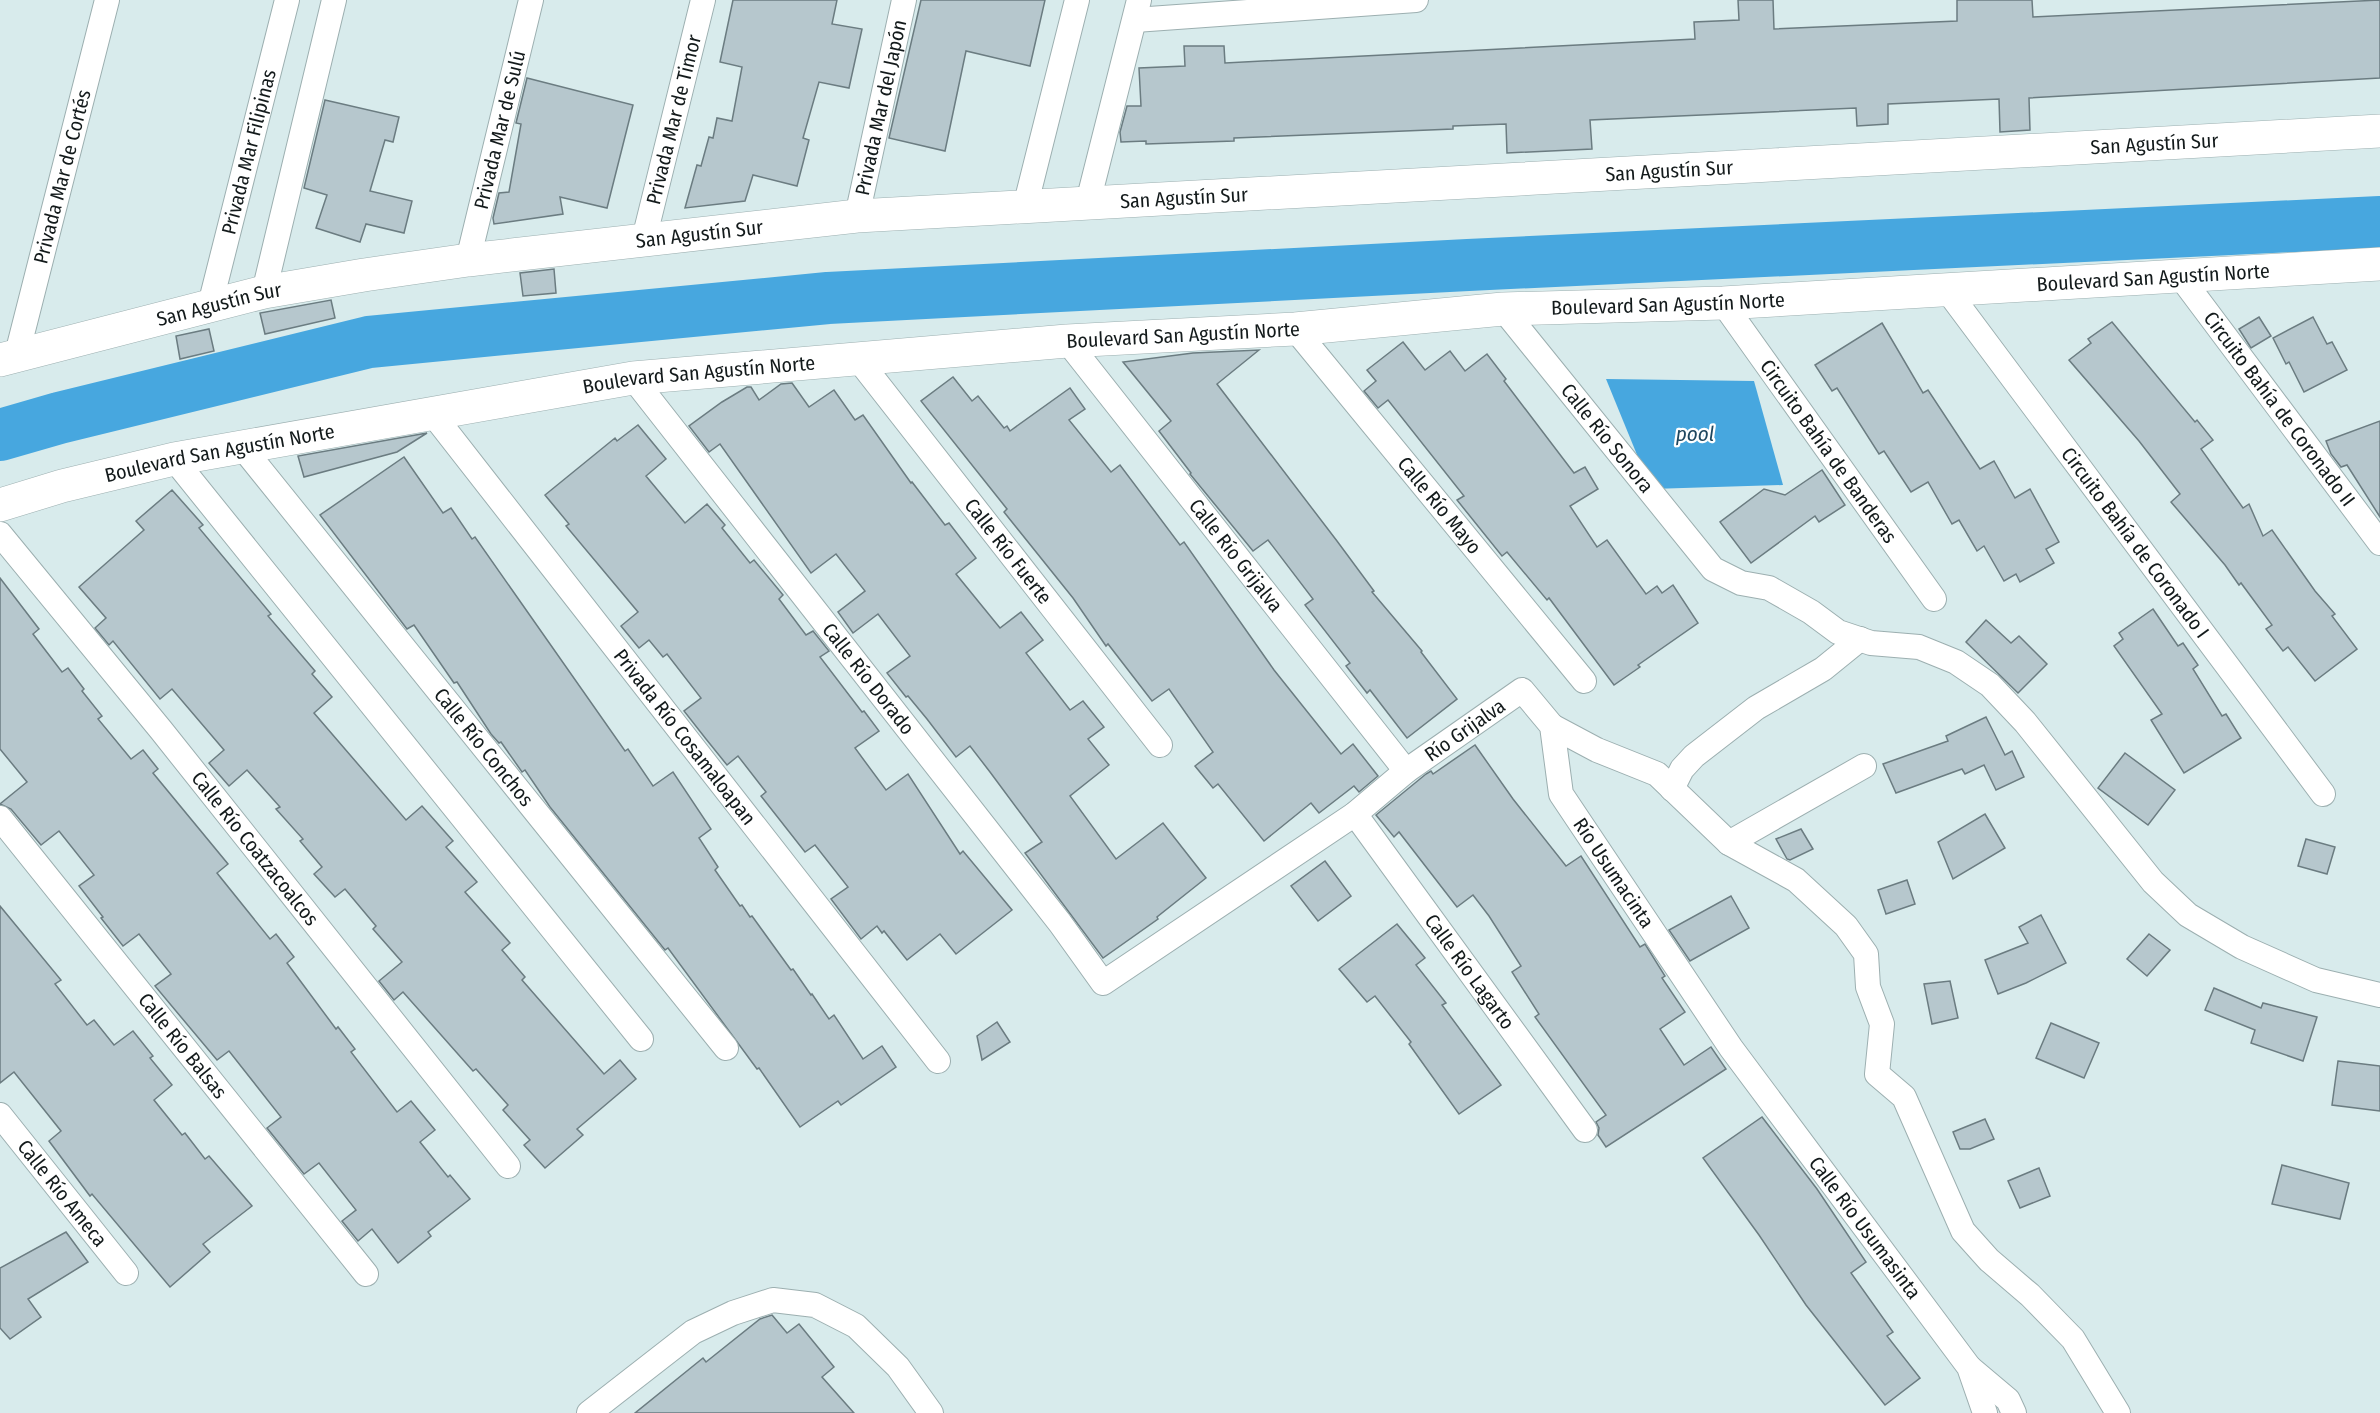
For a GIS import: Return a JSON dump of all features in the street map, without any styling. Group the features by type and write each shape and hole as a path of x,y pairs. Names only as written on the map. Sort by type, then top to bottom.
{"main road":[{"name":"San Agustín Sur","path":"8,357 264,292 468,260 857,216 2380,131"},
{"name":"Boulevard San Agustín Norte","path":"0,505 62,486 174,459 633,378 1066,341 1295,329 1503,309 1723,303 2380,265"}],"street":[{"name":"Privada Mar de Cortés","path":"8,357 106,0"},
{"name":"Privada Mar Filipinas","path":"210,305 287,0"},
{"path":"264,292 334,0"},
{"name":"Privada Mar de Sulú","path":"468,260 531,0"},
{"name":"Privada Mar de Timor","path":"644,239 703,0"},
{"name":"Privada Mar del Japón","path":"857,216 904,0"},
{"path":"1025,207 1077,0"},
{"path":"1088,202 1137,10 1416,0"},
{"name":"Circuito Bahía de Coronado II","path":"2180,276 2380,543"},
{"name":"Circuito Bahía de Coronado I","path":"1947,290 2323,794"},
{"name":"Circuito Bahía de Banderas","path":"1723,303 1934,599"},
{"name":"Calle Río Sonora","path":"1503,309 1713,569 1741,583 1769,588 1811,612 1838,632 1860,639"},
{"name":"Calle Río Mayo","path":"1295,329 1584,681"},
{"name":"Calle Río Grijalva","path":"1066,341 1406,771"},
{"name":"Calle Río Fuerte","path":"858,359 1160,745"},
{"name":"Calle Río Dorado","path":"633,378 1060,923 1103,983"},
{"name":"Privada Río Cosamaloapan","path":"432,412 938,1061"},
{"name":"Calle Río Conchos","path":"243,448 726,1048"},
{"path":"174,459 641,1039"},
{"name":"Calle Río Coatzacoalcos","path":"0,534 161,730 508,1166"},
{"path":"1672,789 1682,769 1694,756 1756,708 1823,669 1860,639 1871,643 1919,646 1956,662 1990,685 2025,722 2153,882 2188,915 2242,947 2316,980 2380,995"},
{"name":"Río Grijalva","path":"1103,983 1355,814 1406,771 1522,690 1552,726"},
{"path":"1552,726 1597,750 1657,774 1729,843 1796,880 1846,926 1866,954 1868,987 1882,1024 1877,1074 1904,1096 1963,1231 1989,1260 2030,1294 2073,1339 2118,1413"},
{"name":"Río Usumacinta","path":"1552,726 1561,794 1731,1048"},
{"path":"1729,843 1864,766"},
{"name":"Calle Río Lagarto","path":"1355,814 1585,1130"},
{"name":"Calle Río Balsas","path":"0,818 366,1274"},
{"name":"Calle Río Usumasinta","path":"1731,1048 1969,1367 1985,1413"},
{"name":"Calle Río Ameca","path":"0,1115 126,1273"},
{"path":"589,1413 693,1332 733,1313 773,1300 815,1305 856,1326 898,1367 931,1413"},
{"path":"1969,1367 2008,1400 2014,1413"}],"water":[{"name":"pool","path":"1606,379 1754,381 1783,485 1651,489"}],"building":[{"path":"733,0 837,0 832,24 862,29 849,88 819,82 803,138 809,140 797,186 753,175 745,201 685,208 697,165 701,166 709,137 713,138 717,118 732,121 742,67 720,62"},
{"path":"921,0 1045,0 1030,66 966,51 945,151 889,138"},
{"path":"1738,0 1773,0 1774,29 1957,21 1957,0 2032,0 2033,17 2380,0 2380,78 2029,98 2030,130 2000,132 1999,99 1888,104 1888,124 1857,126 1856,108 1590,120 1592,149 1507,153 1506,124 1453,126 1453,129 1234,138 1234,141 1146,144 1146,141 1121,142 1120,132 1127,106 1141,106 1139,68 1185,66 1184,46 1224,46 1225,63 1695,39 1694,22 1739,20"},
{"path":"527,78 633,105 607,208 560,197 563,214 494,224 493,218 499,193 509,192 521,124 516,123"},
{"path":"325,100 399,117 393,142 385,140 370,191 412,201 404,233 366,224 360,242 316,228 327,195 304,188"},
{"path":"554,269 556,293 523,296 520,273"},
{"path":"331,300 335,318 265,334 260,313"},
{"path":"2259,317 2271,336 2251,348 2239,329"},
{"path":"2313,317 2327,344 2332,342 2347,370 2304,392 2289,362 2286,364 2273,338"},
{"path":"2112,322 2195,422 2197,420 2213,440 2201,449 2243,508 2249,504 2263,536 2272,530 2315,591 2335,614 2332,616 2357,649 2315,681 2288,647 2283,651 2266,629 2272,625 2241,583 2239,585 2225,565 2171,502 2180,494 2139,441 2069,360 2091,343 2088,339"},
{"path":"1882,323 1923,393 1928,390 1980,469 1994,461 2015,498 2030,489 2059,542 2046,549 2054,563 2020,582 2016,574 2004,581 1984,546 1977,551 1959,520 1952,524 1928,482 1911,492 1884,451 1879,454 1837,388 1832,391 1815,365"},
{"path":"209,329 214,351 180,359 176,336"},
{"path":"1403,342 1425,370 1450,351 1465,371 1487,354 1506,379 1504,381 1574,473 1585,467 1598,489 1570,506 1597,547 1607,540 1646,594 1657,586 1662,593 1673,585 1698,623 1638,665 1640,667 1614,685 1549,598 1547,600 1507,552 1502,556 1457,500 1464,496 1388,400 1378,408 1364,391 1376,381 1367,370"},
{"path":"1259,350 1217,384 1337,541 1374,591 1372,592 1422,651 1457,699 1407,738 1370,690 1367,693 1346,666 1350,663 1305,605 1313,599 1268,540 1253,551 1190,474 1159,431 1171,421 1123,362 1193,353"},
{"path":"953,377 972,401 978,396 1004,428 1007,426 1010,431 1070,388 1085,409 1069,420 1111,472 1120,465 1180,545 1184,542 1274,670 1341,754 1353,744 1378,776 1359,792 1354,786 1319,813 1311,803 1264,841 1218,784 1213,788 1195,766 1213,752 1169,689 1152,701 1108,644 1106,646 1073,598 1004,512 1007,509 921,401"},
{"path":"792,383 809,407 834,390 855,420 863,415 911,483 945,525 949,523 976,558 956,574 1000,628 1021,612 1043,640 1026,653 1070,710 1083,701 1104,727 1088,739 1109,765 1070,796 1116,859 1163,823 1206,878 1157,917 1158,919 1103,958 1025,853 1042,842 990,772 970,746 956,757 887,673 910,656 878,614 853,633 838,612 865,591 836,554 811,573 720,444 709,452 689,426 747,387 751,387 759,400 781,384"},
{"path":"2380,421 2380,517 2347,465 2341,467 2331,454 2326,441"},
{"path":"638,425 666,459 646,476 685,523 707,504 725,525 722,528 750,563 754,560 783,595 779,599 806,635 813,631 829,651 820,657 879,731 855,748 886,790 908,774 960,854 963,851 1012,910 956,954 940,934 907,960 884,931 882,933 877,926 861,939 831,899 848,887 815,845 805,852 761,796 766,792 738,756 727,765 684,711 701,698 667,654 663,657 649,640 639,648 621,626 638,612 566,526 569,524 545,495 615,438 617,441"},
{"path":"427,433 397,452 304,477 298,456"},
{"path":"404,457 443,513 451,508 472,539 475,537 625,751 628,749 653,786 673,772 711,829 699,838 718,867 715,870 740,906 742,905 750,917 752,916 829,1019 834,1015 863,1059 882,1046 896,1067 841,1105 838,1101 800,1127 759,1068 757,1069 668,948 665,950 550,807 525,770 522,772 501,742 499,743 491,734 457,682 454,683 414,625 407,629 320,515"},
{"path":"1822,470 1845,505 1819,522 1815,516 1751,563 1720,522 1764,489 1785,495"},
{"path":"172,490 203,525 199,528 271,614 268,616 315,671 312,674 332,697 314,713 406,820 422,806 453,841 446,847 477,882 465,892 510,943 502,950 525,977 522,980 604,1074 620,1060 636,1079 577,1129 583,1135 545,1168 524,1145 530,1140 503,1110 508,1105 476,1069 473,1071 403,992 394,1000 379,981 402,962 373,929 376,926 345,889 335,897 314,874 322,867 300,841 303,839 276,809 280,807 247,770 229,786 209,763 224,750 172,689 160,699 113,641 109,645 95,628 106,618 79,587 144,530 136,521"},
{"path":"0,578 39,629 33,634 62,672 68,668 84,689 82,691 102,716 98,719 131,759 143,750 158,769 153,773 228,864 217,873 270,939 276,934 294,957 287,963 336,1029 338,1027 355,1049 351,1052 397,1112 411,1101 435,1130 420,1142 448,1177 450,1175 470,1199 428,1232 431,1236 398,1263 372,1229 358,1241 342,1221 356,1210 319,1163 304,1174 267,1128 281,1117 229,1051 217,1060 155,986 171,974 139,934 123,946 101,918 103,917 79,886 94,875 59,831 41,845 11,809 0,804 27,782 0,749"},
{"path":"2153,609 2178,646 2183,643 2198,665 2193,669 2222,716 2226,714 2241,738 2184,773 2151,720 2162,714 2114,646 2123,639 2119,633"},
{"path":"1986,620 2011,643 2019,636 2047,664 2018,693 1966,642"},
{"path":"1986,717 2005,755 2012,751 2024,777 1996,790 1984,765 1965,774 1962,769 1896,793 1883,764 1948,741 1946,736"},
{"path":"1475,745 1513,799 1566,866 1581,856 1640,947 1645,944 1665,976 1662,978 1685,1012 1660,1029 1684,1065 1711,1047 1726,1069 1606,1147 1598,1135 1599,1128 1596,1122 1606,1115 1535,1017 1539,1014 1512,972 1521,966 1489,916 1473,895 1457,907 1399,832 1394,837 1376,815 1426,774 1431,771 1433,774"},
{"path":"2125,753 2175,790 2148,825 2098,788"},
{"path":"1985,814 2005,848 1953,879 1938,842"},
{"path":"1801,829 1813,849 1790,860 1787,859 1776,839"},
{"path":"2306,839 2335,847 2327,874 2298,866"},
{"path":"1325,861 1351,896 1318,921 1291,886"},
{"path":"1907,880 1915,904 1886,914 1878,890"},
{"path":"1731,896 1749,928 1690,961 1669,930"},
{"path":"0,906 61,980 55,984 87,1025 94,1020 114,1045 133,1031 153,1056 150,1058 172,1085 154,1100 182,1135 185,1133 205,1159 209,1156 252,1206 203,1244 210,1252 170,1287 92,1194 90,1196 49,1141 61,1131 14,1072 0,1083"},
{"path":"2041,915 2066,963 1998,994 1985,960 2028,943 2019,927"},
{"path":"1397,924 1425,958 1416,965 1446,1003 1442,1005 1501,1085 1459,1114 1409,1044 1411,1042 1375,996 1367,1002 1339,969"},
{"path":"2149,934 2170,950 2147,976 2127,959"},
{"path":"1950,981 1958,1018 1932,1024 1924,984"},
{"path":"2214,988 2261,1008 2263,1003 2317,1017 2303,1061 2251,1043 2255,1030 2205,1010"},
{"path":"997,1022 1010,1042 982,1060 977,1036"},
{"path":"2051,1023 2099,1043 2084,1078 2036,1058"},
{"path":"2338,1061 2380,1066 2380,1111 2332,1105"},
{"path":"1762,1117 1817,1189 1866,1262 1851,1273 1893,1332 1887,1336 1920,1378 1885,1405 1806,1305 1703,1158"},
{"path":"1985,1119 1994,1139 1970,1149 1960,1149 1953,1132"},
{"path":"2282,1165 2349,1183 2340,1219 2272,1204"},
{"path":"2039,1168 2050,1196 2020,1208 2008,1181"},
{"path":"66,1232 88,1262 28,1299 41,1317 10,1339 0,1328 0,1268"},
{"path":"772,1315 787,1333 799,1324 834,1367 822,1377 854,1413 635,1413 703,1358 706,1362 760,1319"}],"waterway":[{"path":"0,435 59,418 369,342 828,298 2380,222"}]}
